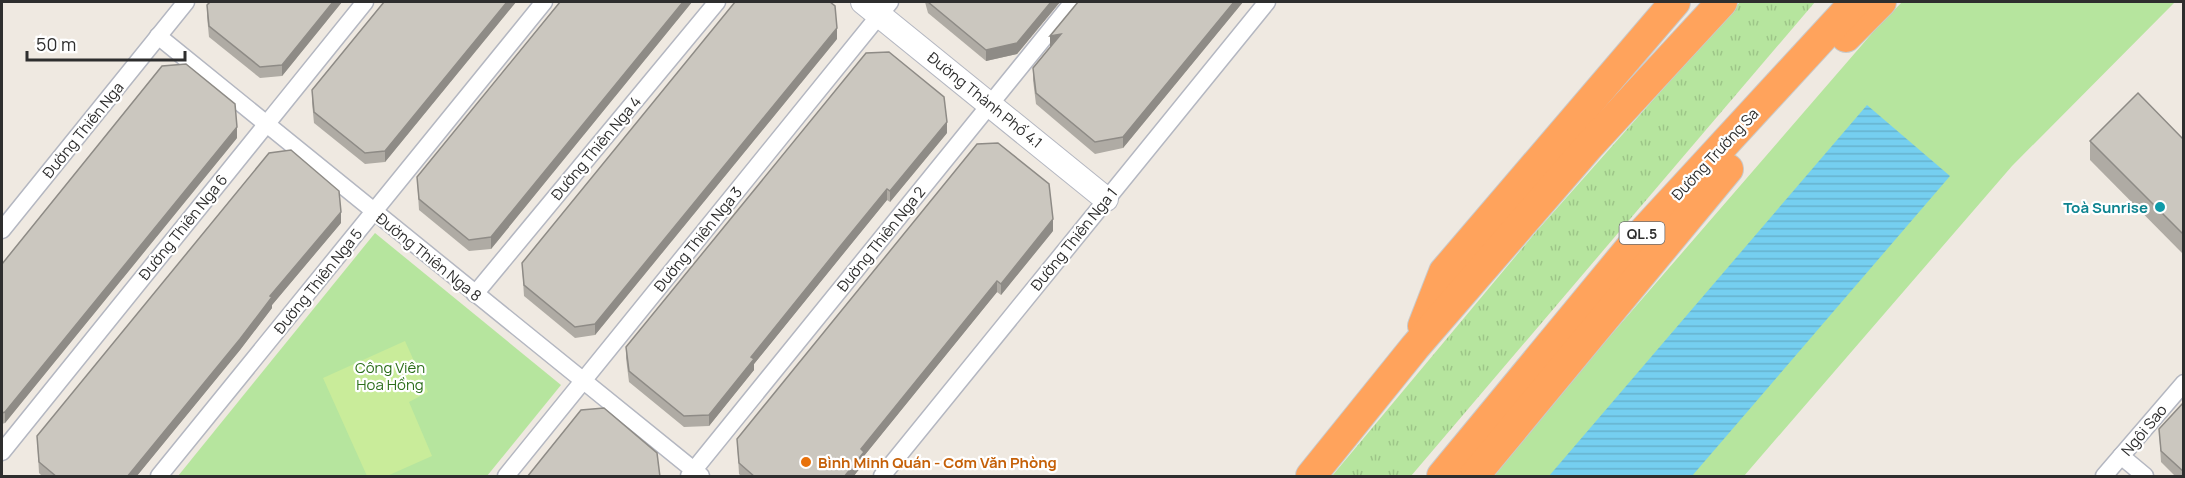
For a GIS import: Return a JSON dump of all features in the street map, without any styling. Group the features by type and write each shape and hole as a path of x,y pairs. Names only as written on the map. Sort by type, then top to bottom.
{"highway":[{"path":"1415,347 1444,272 1675,2"},
{"path":"1311,477 1415,347 1589,146 1722,2"},
{"name":"Đường Trường Sa","path":"1442,477 1645,230 1854,2"},
{"name":"Đường Trường Sa","path":"1474,477 1711,188 1824,60 1881,2"}],"street":[{"name":"Đường Thiên Nga","path":"2,230 186,2"},
{"name":"Đường Thiên Nga 6","path":"2,452 365,2"},
{"name":"Đường Thiên Nga 5","path":"159,477 544,2"},
{"name":"Đường Thiên Nga 4","path":"475,294 717,2"},
{"name":"Đường Thiên Nga 2","path":"695,475 1073,2"},
{"name":"Đường Thiên Nga 1","path":"882,477 1267,2"},
{"name":"Đường Thành Phố 4.1","path":"878,6 990,105 1107,199"},
{"name":"Đường Thiên Nga 3","path":"506,477 878,6"},
{"name":"Đường Thiên Nga 8","path":"158,36 583,381 695,475"},
{"name":"Ngôi Sao","path":"2104,477 2184,383"},
{"path":"2121,456 2145,477"}],"green space":[{"path":"1740,2 1815,2 1411,476 1332,476 1535,233"},
{"path":"1902,2 2175,2 2012,166 1744,476 1489,476 1874,31"},
{"name":"Công Viên Hoa Hồng","path":"375,233 561,385 487,476 178,476"},
{"path":"405,341 428,392 409,402 432,456 387,476 367,476 323,378"}],"water":[{"path":"1867,105 1950,176 1692,476 1549,476"}],"building":[{"path":"210,2 333,2 282,65 260,67 209,26 207,5"},
{"path":"384,2 507,2 385,151 365,153 314,112 312,90"},
{"path":"560,2 683,2 491,237 469,240 419,199 417,177"},
{"path":"735,2 830,2 835,6 837,28 595,324 575,327 524,285 522,263"},
{"path":"928,2 1051,2 1017,43 986,50"},
{"path":"1078,2 1234,2 1123,137 1095,142 1036,93 1033,68 1061,34 1050,36"},
{"path":"889,52 944,97 947,122 890,191 887,189 838,249 751,357 754,359 709,415 684,416 629,371 626,347 866,53"},
{"path":"186,64 235,104 237,127 2,413 2,264 162,66"},
{"name":"Toà Sunrise","path":"2138,93 2184,140 2184,235 2090,141"},
{"path":"998,143 1049,184 1053,219 1001,284 997,281 861,449 864,452 844,477 755,477 739,463 737,439 977,144"},
{"path":"291,150 339,191 341,212 270,296 272,297 240,339 127,477 57,477 39,462 37,436 269,153"},
{"path":"2184,402 2184,472 2161,451 2159,429"},
{"path":"604,408 657,453 660,477 527,477 581,410"}],"place":[{"name":"Toà Sunrise","path":"2160,207"},
{"name":"Bình Minh Quán - Cơm Văn Phòng","path":"806,462"}]}
